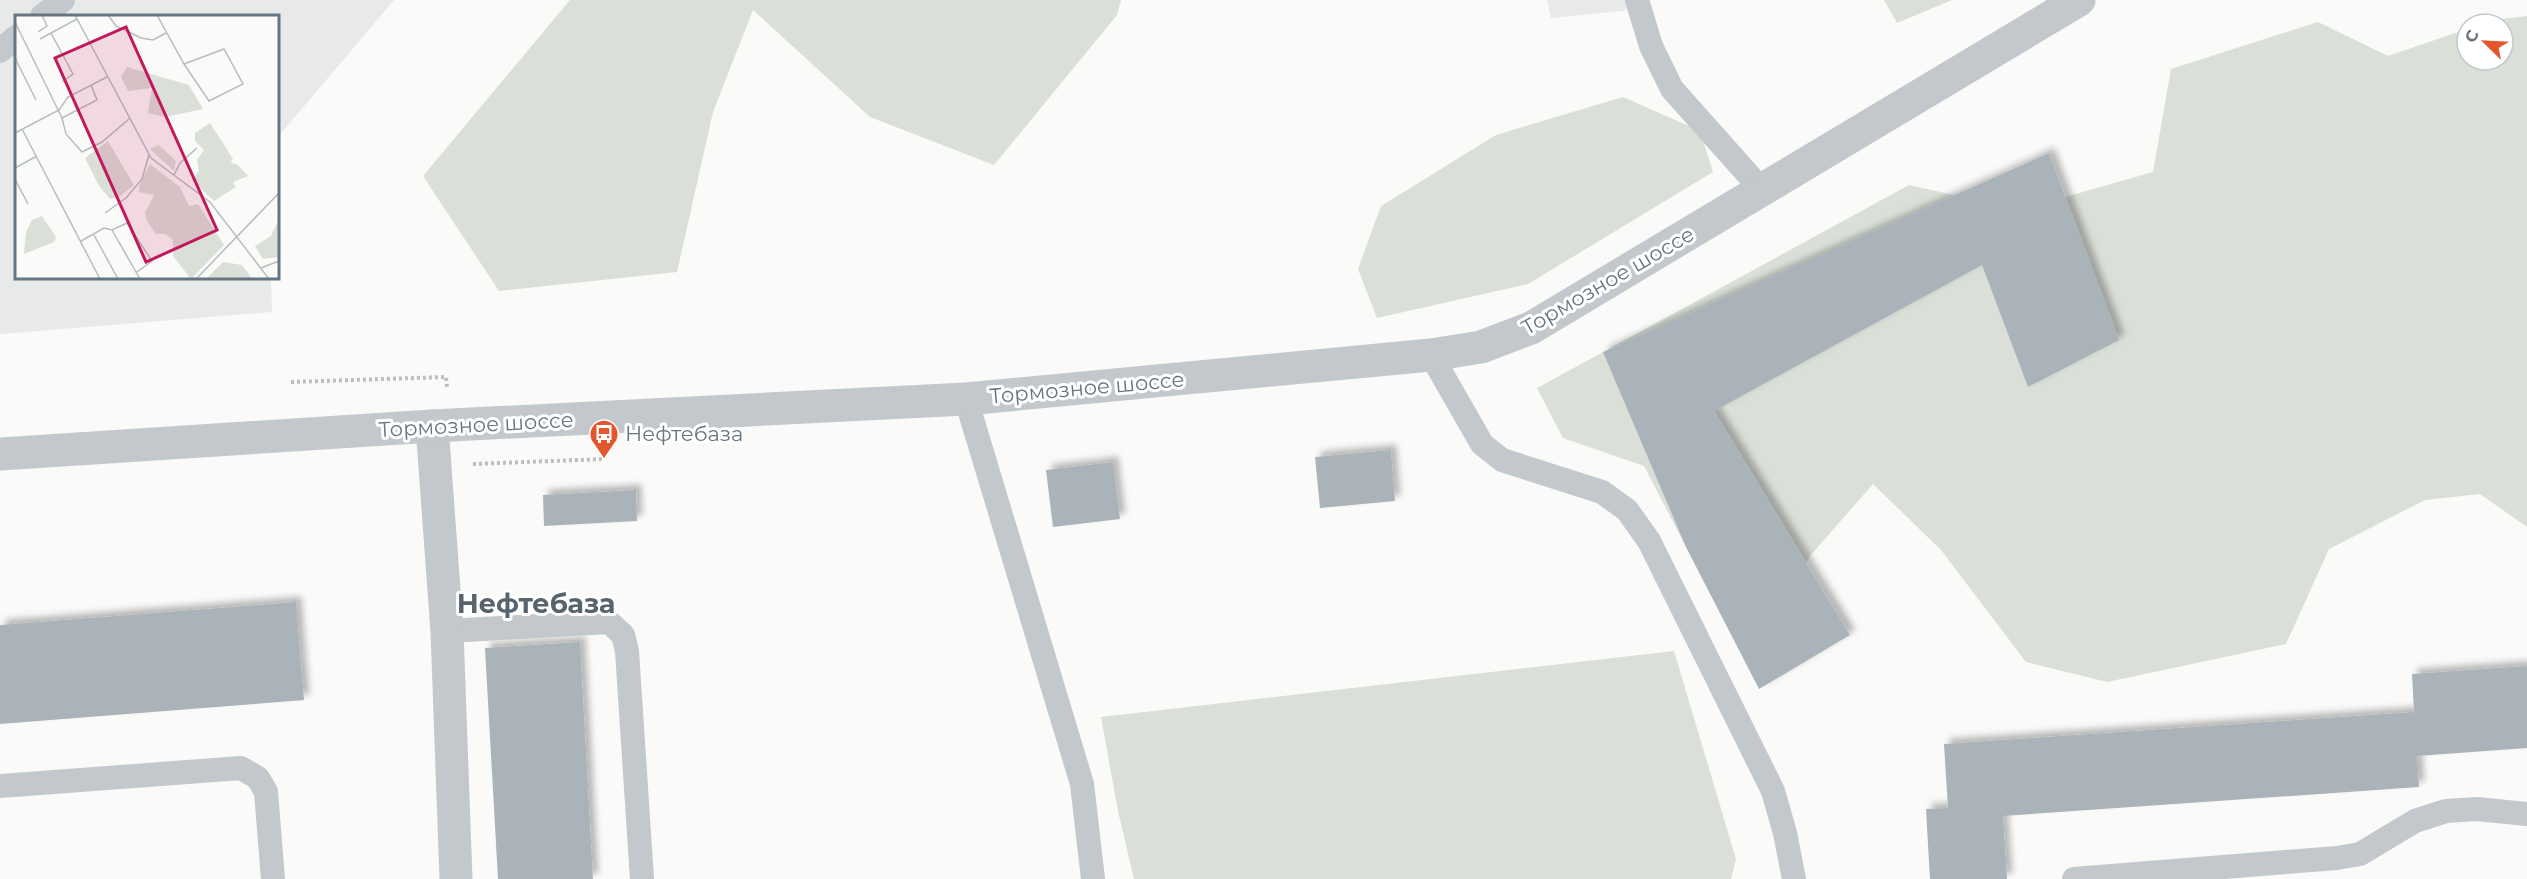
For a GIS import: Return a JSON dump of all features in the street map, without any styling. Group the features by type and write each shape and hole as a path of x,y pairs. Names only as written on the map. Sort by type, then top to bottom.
{"street":[{"name":"Тормозное шоссе","path":"0,454 432,426 966,399 1431,355 1481,347 1531,328 2079,0"},
{"path":"432,426 447,631 456,879"}],"lane":[{"path":"43,15 63,0"},
{"path":"1637,0 1651,46 1672,89 1762,190"},
{"path":"0,51 15,38"},
{"path":"1431,355 1482,444 1502,460 1602,492 1627,510 1643,533 1773,791 1785,833 1794,879"},
{"path":"966,399 1082,784 1093,879"},
{"path":"447,631 609,622 623,635 627,651 642,879"},
{"path":"0,786 241,768 258,778 266,792 273,879"},
{"path":"2074,879 2337,858 2360,854 2415,821 2446,811 2477,809 2527,814"}],"shaded area":[{"path":"0,0 394,0 279,136 279,15 15,15 15,279 271,279 272,312 0,334"},
{"path":"570,0 1121,0 1117,15 994,165 870,117 753,10 713,112 677,272 499,291 423,176"},
{"path":"1547,0 1636,0 1623,11 1551,18"},
{"path":"1884,0 1952,0 1897,23"},
{"path":"2527,16 2527,527 2480,494 2425,500 2329,549 2286,644 2107,682 2026,662 1941,550 1873,484 1810,556 1773,624 1713,599 1644,466 1563,438 1537,388 1909,185 2020,210 2153,172 2171,69 2318,22 2388,56 2455,33 2455,72 2515,72 2515,17"},
{"path":"1623,97 1700,131 1713,172 1528,284 1377,318 1358,269 1381,206 1496,135"},
{"path":"1674,651 1736,859 1731,879 1134,879 1118,811 1101,717"}],"building":[{"path":"2049,153 2119,340 2028,387 1982,265 1714,411 1850,635 1759,689 1686,547 1603,352"},
{"path":"1391,450 1395,501 1320,508 1315,457"},
{"path":"1113,462 1120,519 1053,527 1046,470"},
{"path":"636,490 637,521 544,526 543,495"},
{"path":"296,602 304,700 0,724 0,625"},
{"path":"580,642 593,879 498,879 485,648"},
{"path":"2527,666 2527,748 2417,756 2419,787 2003,816 2007,879 1930,879 1926,809 1948,808 1944,744 2414,712 2412,674"}],"place":[{"name":"Нефтебаза","path":"604,460"}],"district":[{"name":"Нефтебаза","path":"536,604"}]}
